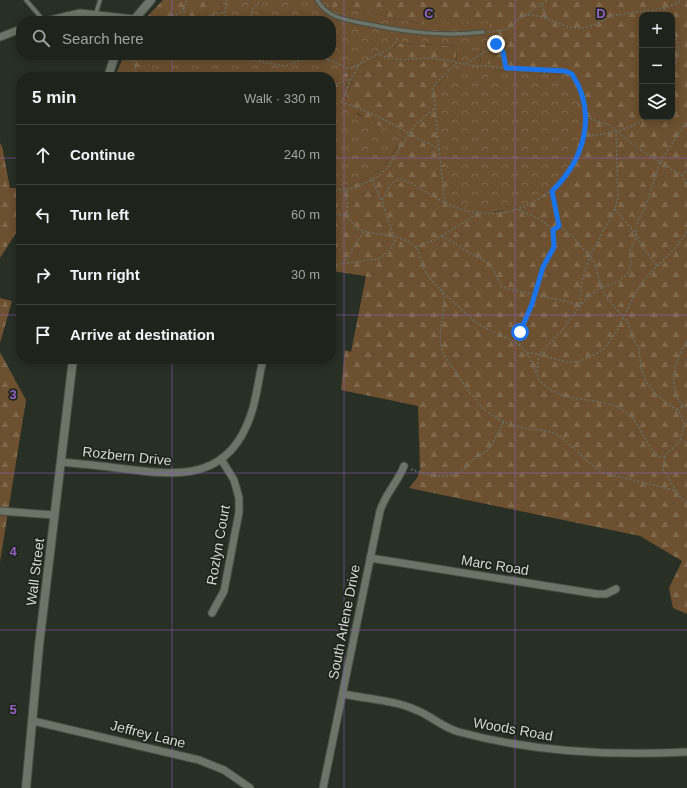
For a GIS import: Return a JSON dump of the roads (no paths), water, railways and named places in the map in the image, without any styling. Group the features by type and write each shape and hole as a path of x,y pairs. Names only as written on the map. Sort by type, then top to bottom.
{"street":[{"path":"137,16 151,0"},
{"path":"60,16 80,12 112,16"},
{"path":"0,37 16,31"},
{"path":"110,72 113,60"},
{"name":"Wall Street","path":"26,788 39,646 72,364"},
{"name":"Rozbern Drive","path":"61,462 175,474 204,468 221,459 234,446 246,428 252,409 262,364"},
{"name":"Rozlyn Court","path":"212,613 224,591 239,512 239,498 234,480 221,459"},
{"name":"South Arlene Drive","path":"323,788 381,506 398,480 404,466"},
{"path":"0,511 54,516"},
{"name":"Marc Road","path":"370,558 597,594 606,594 616,589"},
{"name":"Woods Road","path":"342,694 416,710 441,726 461,732 531,746 613,754 687,752"},
{"name":"Jeffrey Lane","path":"33,721 199,760 224,770 250,788"}],"lane":[{"path":"26,0 40,16"},
{"path":"96,13 100,0"},
{"path":"317,0 326,11 333,15 348,20 399,30 441,34 483,32"}]}
